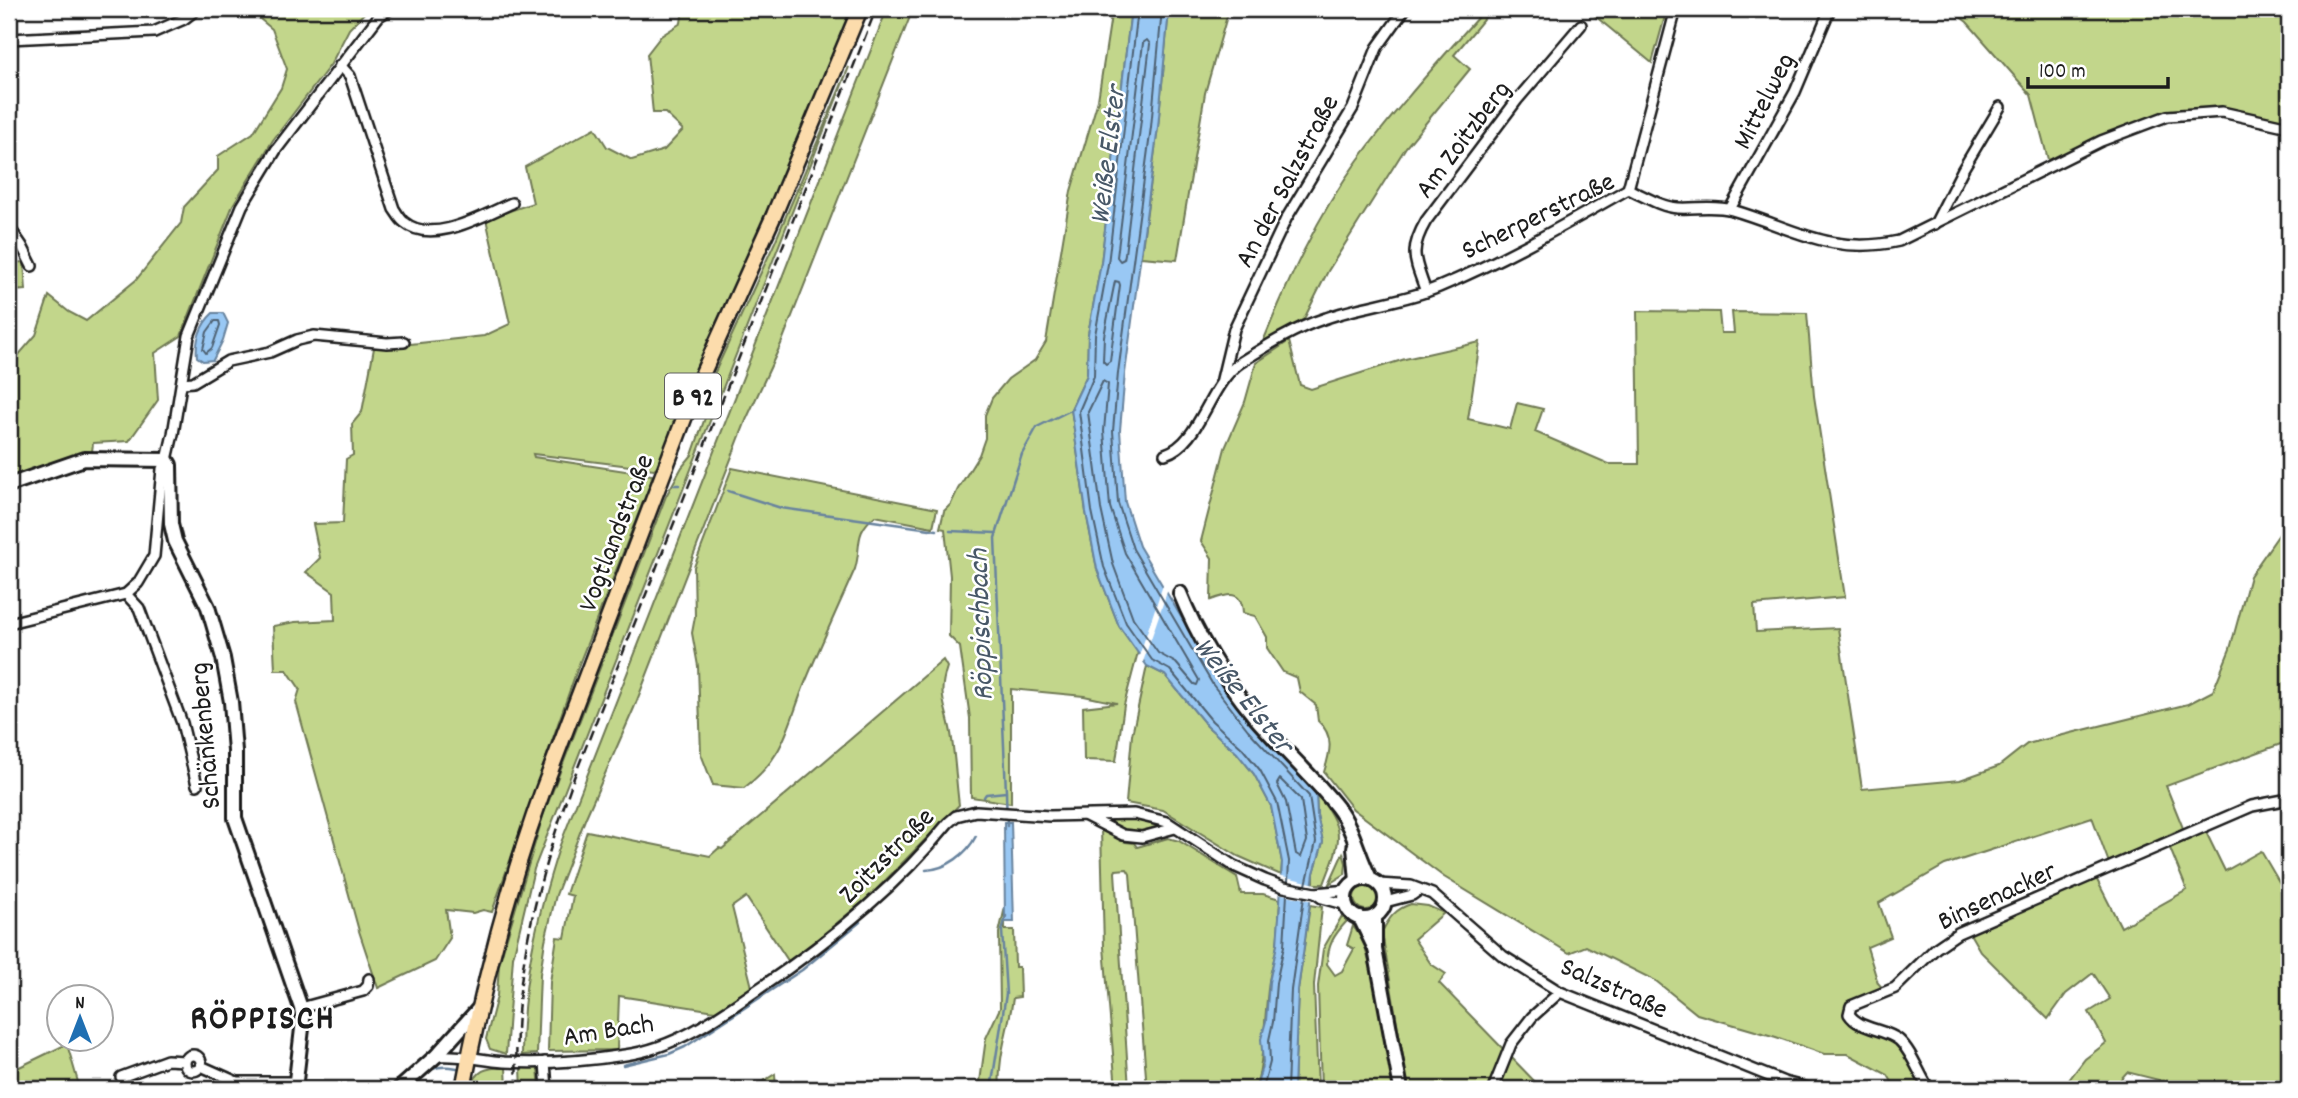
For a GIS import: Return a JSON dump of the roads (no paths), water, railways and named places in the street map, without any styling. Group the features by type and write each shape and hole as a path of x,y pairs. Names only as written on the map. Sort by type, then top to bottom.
{"main road":[{"name":"Vogtlandstraße","path":"463,1089 522,848 693,395 774,215 860,9"}],"street":[{"path":"9,39 154,32 184,19 197,9"},
{"path":"9,623 126,594 138,583 154,556 162,469 167,460 189,336 242,206 276,150 379,16 390,9"},
{"name":"An der Salzstraße","path":"1222,381 1234,330 1286,219 1353,108 1377,48 1405,9"},
{"path":"1628,189 1676,9"},
{"name":"Mittelweg","path":"1730,209 1795,92 1830,9"},
{"name":"Am Zoitzberg","path":"1426,292 1414,249 1421,229 1517,100 1581,25"},
{"path":"340,65 350,76 394,209 404,222 418,230 438,232 512,203"},
{"path":"1935,224 1963,169 2000,107"},
{"name":"Scherperstraße","path":"1165,454 1176,451 1222,381 1237,366 1299,328 1326,317 1426,292 1534,243 1628,189 1660,204 1676,208 1730,209 1801,234 1847,246 1865,246 1899,241 2101,141 2167,116 2222,112 2289,127"},
{"path":"9,227 33,266"},
{"path":"181,383 193,383 228,361 270,352 296,340 314,336 387,344 404,342"},
{"path":"9,485 84,459 167,460"},
{"name":"Schänkenberg","path":"167,460 170,465 171,524 174,541 208,607 223,658 231,702 235,751 235,818 302,1008 295,1085"},
{"path":"1180,593 1203,642 1227,680 1346,821 1374,882 1384,892 1385,902 1382,909 1375,916 1360,918"},
{"path":"126,594 138,608 182,723 197,785"},
{"name":"Binsenacker","path":"1929,1089 1902,1044 1891,1035 1855,1022 1849,1014 1852,1006 1895,988 1936,948 1958,933 2252,806 2289,799"},
{"name":"Zoitzstraße","path":"811,952 873,901 956,816 976,811 1085,816 1134,814 1167,822 1242,869 1284,887 1331,895 1347,905"},
{"name":"Zoitzstraße","path":"1085,816 1123,835 1142,837 1175,828"},
{"path":"1354,842 1352,886 1347,905 1352,913 1360,918 1375,949"},
{"path":"1352,886 1374,882"},
{"name":"Salzstraße","path":"1374,882 1411,886 1432,894 1503,956 1560,992 1783,1086 1812,1089"},
{"name":"Zoitzstraße","path":"1331,895 1352,886"},
{"path":"1385,902 1412,895 1419,890"},
{"path":"1375,916 1375,949 1401,1089"},
{"name":"Am Bach","path":"436,1056 469,1056 502,1062 545,1062 647,1052 670,1043 744,1000 811,952"},
{"path":"302,1008 363,991 368,986 369,979"},
{"path":"1493,1089 1511,1044 1532,1017 1560,992"},
{"path":"399,1089 436,1056 482,1006"},
{"path":"121,1077 167,1060 185,1061 189,1071 198,1070 201,1066 237,1082 295,1085"},
{"path":"545,1062 547,1089"}],"water":[{"path":"1131,9 1169,9 1158,127 1125,373 1120,430 1125,502 1139,546 1219,681 1254,725 1316,793 1317,815 1323,842 1314,873 1298,990 1294,1089 1256,1089 1263,1062 1261,1039 1277,945 1280,903 1282,862 1271,806 1254,774 1237,753 1207,726 1165,675 1147,666 1119,626 1097,569 1086,512 1071,409 1087,375 1088,334 1101,263"},
{"path":"213,313 223,313 228,323 213,360 203,361 197,357 198,339 205,322"},
{"path":"1004,822 1011,822 1014,922 1005,922"}],"waterway":[{"name":"Röppischbach","path":"984,797 986,794 1006,792 995,538 1022,454 1037,427 1073,409"},
{"path":"674,485 679,485"},
{"path":"728,491 781,508 937,530"},
{"path":"950,531 996,533"},
{"path":"1006,792 1007,826"},
{"name":"Röppischbach","path":"926,870 941,867 956,859 976,836"},
{"path":"991,1089 1006,994 1002,931 1006,916"},
{"name":"Röppischbach","path":"623,1065 669,1054 685,1047 802,970 860,922"},
{"name":"Röppischbach","path":"411,1089 431,1070 442,1067 457,1068"}],"railway":[{"path":"517,1089 518,1008 529,931 560,819 876,9"}],"district":[{"name":"RÖPPISCH","path":"263,1016"}],"water label":[{"name":"Weiße Elster","path":"1106,155"},
{"name":"Weiße Elster","path":"1245,694"}]}
